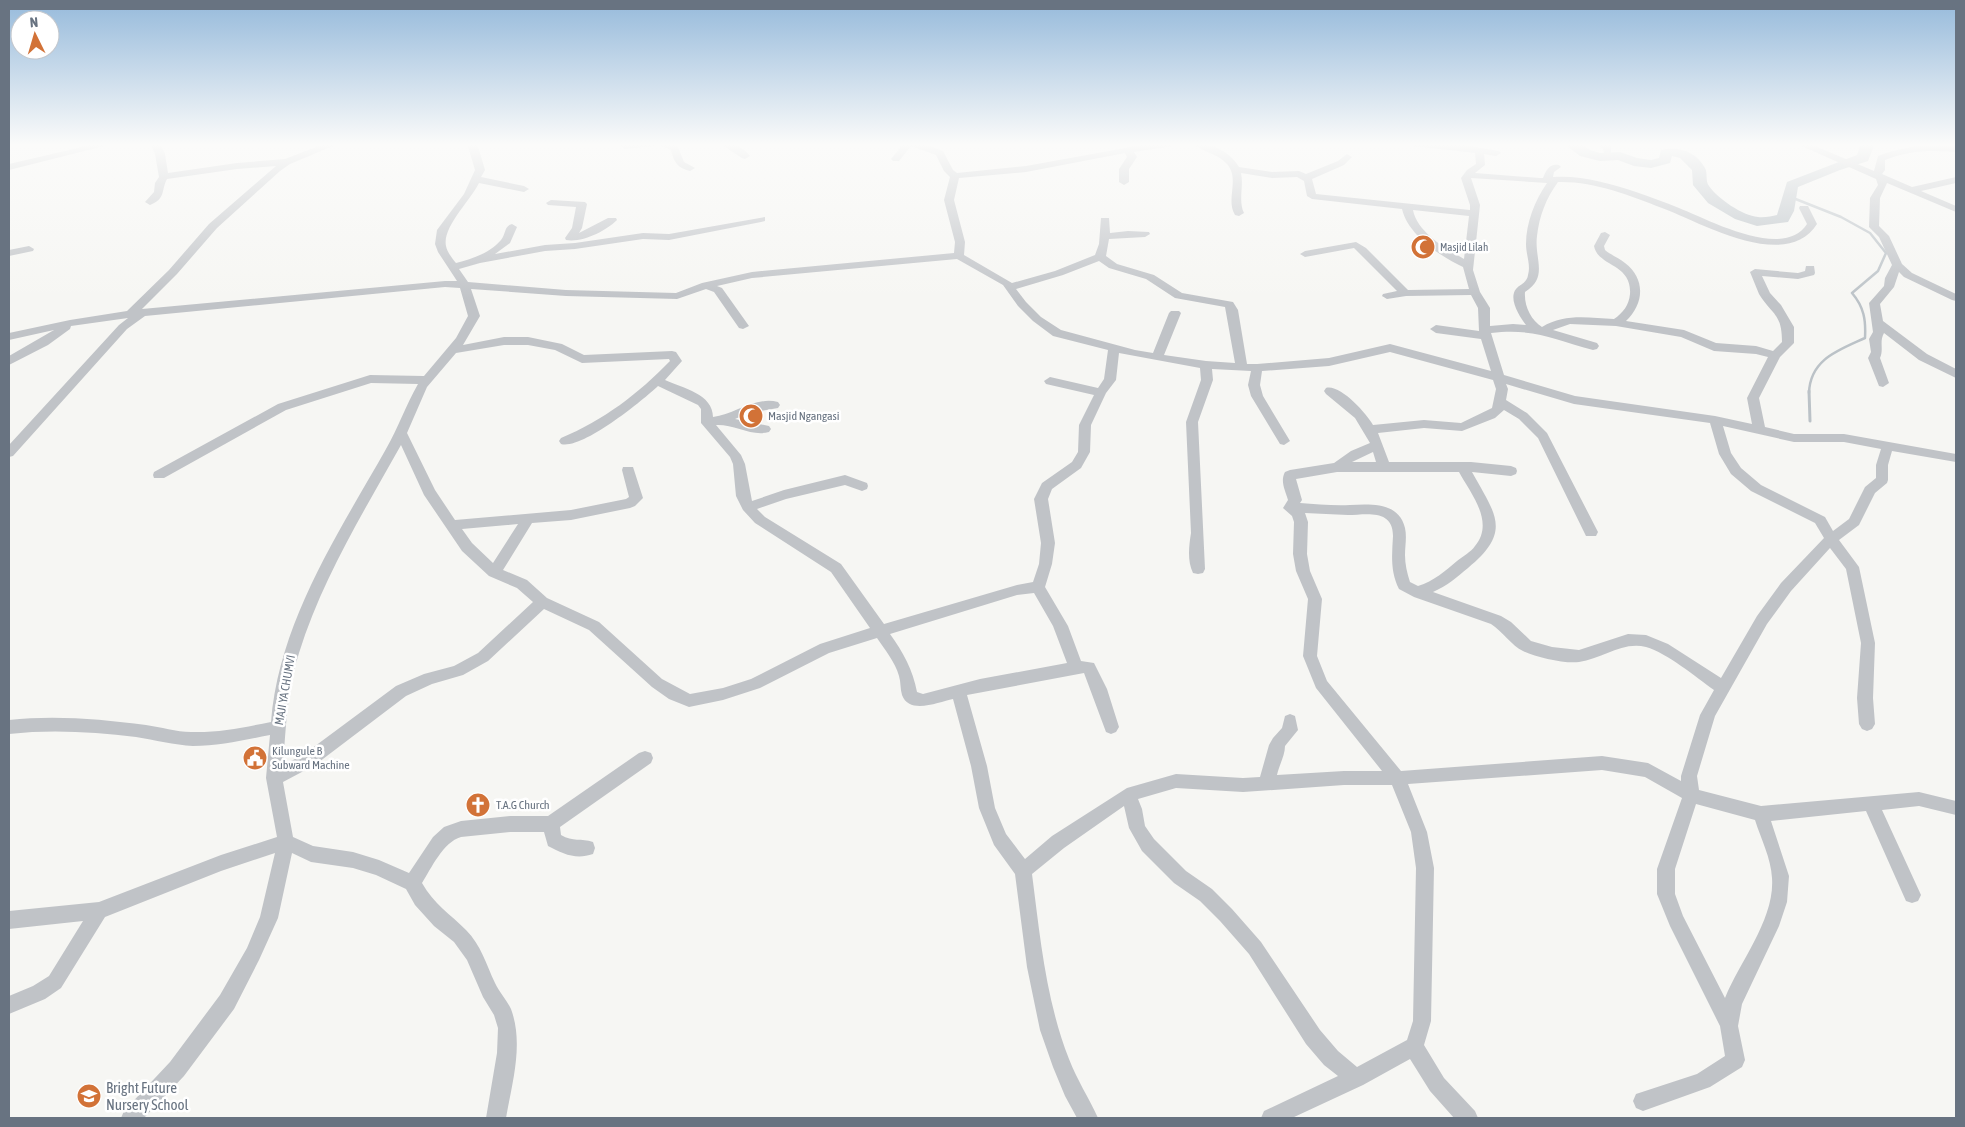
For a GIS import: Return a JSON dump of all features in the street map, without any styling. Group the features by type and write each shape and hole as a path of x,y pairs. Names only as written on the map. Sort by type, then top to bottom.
{"street":[{"path":"150,202 156,196"},
{"path":"9,453 123,327 138,313 213,226 246,196"},
{"name":"MAJI YA CHUMVI","path":"130,1118 177,1069 207,1031 227,1002 253,954 269,918 286,842 274,778 278,727 291,654 312,596 322,575 401,434 426,380 461,340 474,316 465,286 455,274 454,268 442,252 440,244 442,230 468,196"},
{"path":"950,196 949,200 960,242 959,256"},
{"path":"1237,196 1235,203 1239,213"},
{"path":"1312,196 1473,213"},
{"path":"1372,429 1424,424 1462,426 1491,415 1498,410 1502,389 1485,333 1484,308 1475,292 1469,266 1475,205 1472,196"},
{"path":"1540,330 1526,316 1518,296 1520,291 1528,287 1535,271 1531,243 1544,196"},
{"path":"1636,196 1678,210 1727,233 1757,239 1794,239 1805,234 1812,224 1804,208"},
{"path":"1876,196 1873,218 1874,227 1884,236 1897,265 1908,274 1956,298"},
{"path":"1925,196 1956,209"},
{"path":"551,203 582,204 577,228 570,238"},
{"path":"1407,207 1407,213 1415,226 1452,257 1469,266"},
{"path":"454,268 479,260 545,248 575,246 643,236 664,237 761,218"},
{"path":"545,248 570,238 587,234 612,220"},
{"path":"1100,257 1105,220"},
{"path":"479,260 506,241 512,227"},
{"path":"1104,237 1145,234"},
{"path":"1605,235 1599,246 1600,251 1622,266 1631,275 1636,290 1630,313 1616,323"},
{"path":"1305,254 1356,245 1372,259 1394,284 1406,293"},
{"path":"9,253 29,249"},
{"path":"9,336 70,323 138,313 445,284 593,294 677,296 706,285 752,275 959,256 1008,283 1022,304 1037,319 1057,333 1114,349 1206,365 1257,368 1329,362 1390,348 1499,377 1574,400 1715,420 1794,438 1844,438 1956,458"},
{"path":"1010,287 1059,273 1100,257"},
{"path":"1100,257 1113,266 1150,277 1179,296 1229,304 1232,310 1242,368"},
{"path":"1883,383 1874,358 1877,352 1875,339 1878,332 1878,324 1874,303 1889,286 1890,278 1897,265"},
{"path":"1759,429 1753,398 1775,355 1788,343 1788,327 1777,307 1765,294 1755,272 1798,276 1810,273 1810,268"},
{"path":"706,285 718,290 743,326"},
{"path":"1387,296 1406,293 1475,292"},
{"path":"644,306 652,303 660,296"},
{"path":"1157,357 1175,314"},
{"path":"1540,330 1563,320 1573,319 1616,323 1684,334 1714,347 1756,350 1775,355"},
{"path":"9,361 44,342 70,323"},
{"path":"1878,324 1923,357 1956,374"},
{"path":"1436,330 1485,333 1514,327 1540,330 1593,346"},
{"path":"452,350 504,341 528,341 558,348 582,359 675,357 676,361 638,399 593,431 564,441"},
{"path":"1038,587 1046,568 1048,549 1048,532 1040,499 1047,486 1077,465 1084,452 1085,425 1101,392 1110,380 1114,349"},
{"path":"1198,569 1192,422 1207,380 1206,365"},
{"path":"1257,368 1254,386 1257,396 1284,441"},
{"path":"159,475 282,408 370,379 426,380"},
{"path":"657,381 704,404 707,408 708,423 735,455 739,464 743,496 748,506 760,520 836,568 879,632 897,655 906,676 910,695 915,699 923,700 980,685 1089,667 1099,689 1111,727"},
{"path":"1050,381 1075,388 1101,392"},
{"path":"1330,391 1358,413 1372,429 1384,468"},
{"path":"1501,402 1522,416 1543,436 1591,532"},
{"path":"708,423 725,420 734,413 746,408 774,405"},
{"path":"725,420 742,426 765,428"},
{"path":"1715,420 1725,454 1736,471 1756,488 1820,520 1830,540 1852,567 1868,643 1865,698 1867,724"},
{"path":"401,434 417,470 450,525 467,547 494,572 522,584 542,602 594,626 658,683 689,701 755,684 825,648 1017,590 1038,587"},
{"path":"1337,467 1355,454 1377,445"},
{"path":"1642,1101 1690,1086 1726,1069 1735,1060 1728,1023 1676,920 1666,894 1666,868 1691,795 1689,776 1708,715 1762,620 1786,587 1830,540 1854,522 1870,490 1882,480 1882,465 1888,445"},
{"path":"1290,508 1295,500 1289,482 1290,475 1337,467 1463,467 1510,471"},
{"path":"1417,592 1433,588 1481,549 1490,530 1488,514 1482,498 1463,467"},
{"path":"450,525 587,513 630,503 636,498 628,470"},
{"path":"748,506 845,480 862,486"},
{"path":"1290,508 1351,510 1360,507 1375,508 1392,517 1399,530 1397,552 1404,585 1417,592 1459,605 1496,620 1506,626 1526,646 1552,653 1579,656 1628,640 1646,641 1662,648 1724,688"},
{"path":"1271,1118 1356,1078 1414,1046 1422,1021 1423,1002 1424,868 1419,832 1397,778 1321,684 1310,656 1315,599 1303,571 1300,554 1301,522 1298,513 1290,508"},
{"path":"494,572 528,519"},
{"path":"1038,587 1058,618 1070,646 1076,668"},
{"path":"274,778 309,760 401,691 430,678 458,671 483,657 542,602"},
{"path":"958,691 979,766 987,808 1000,840 1023,871 1041,1001 1047,1028 1064,1074 1088,1118"},
{"path":"1276,782 1268,779 1270,765 1277,752 1278,742 1290,730 1290,720"},
{"path":"9,728 28,725 67,724 100,726 192,739 234,736 278,727"},
{"path":"412,883 439,843 450,832 461,829 510,824 551,824 645,758"},
{"path":"1023,871 1058,842 1127,795 1176,781 1243,785 1344,778 1397,778 1602,763 1648,770 1691,795 1761,814 1822,806 1871,804 1919,799 1956,808"},
{"path":"1127,795 1134,809 1137,828 1148,845 1180,877 1206,895 1226,915 1255,948 1292,1007 1317,1042 1331,1058 1356,1078"},
{"path":"1871,804 1912,895"},
{"path":"1728,1023 1736,995 1774,919 1779,901 1782,881 1761,814"},
{"path":"551,824 554,840 568,848 587,848"},
{"path":"9,920 99,911 221,863 286,842 311,854 353,860 379,868 412,883 421,899 440,920 460,936 474,954 489,991 502,1011 507,1028 507,1053 496,1118"},
{"path":"9,1006 39,993 55,982 99,911"},
{"path":"1414,1046 1425,1068 1444,1096 1468,1118"}],"waterway":[{"path":"1709,196 1713,200 1740,216 1757,222 1783,219 1790,196"},
{"path":"1788,196 1841,217 1870,233 1886,253 1878,271 1852,293 1859,303 1863,314 1865,338 1836,352 1820,364 1811,381 1809,393"},
{"path":"1809,393 1810,421"}],"place":[{"name":"Masjid Lilah","path":"1423,247"},
{"name":"Masjid Ngangasi","path":"751,416"},
{"name":"Kilungule B Subward Machine","path":"255,758"},
{"name":"T.A.G Church","path":"478,805"},
{"name":"Bright Future Nursery School","path":"89,1096"}]}
